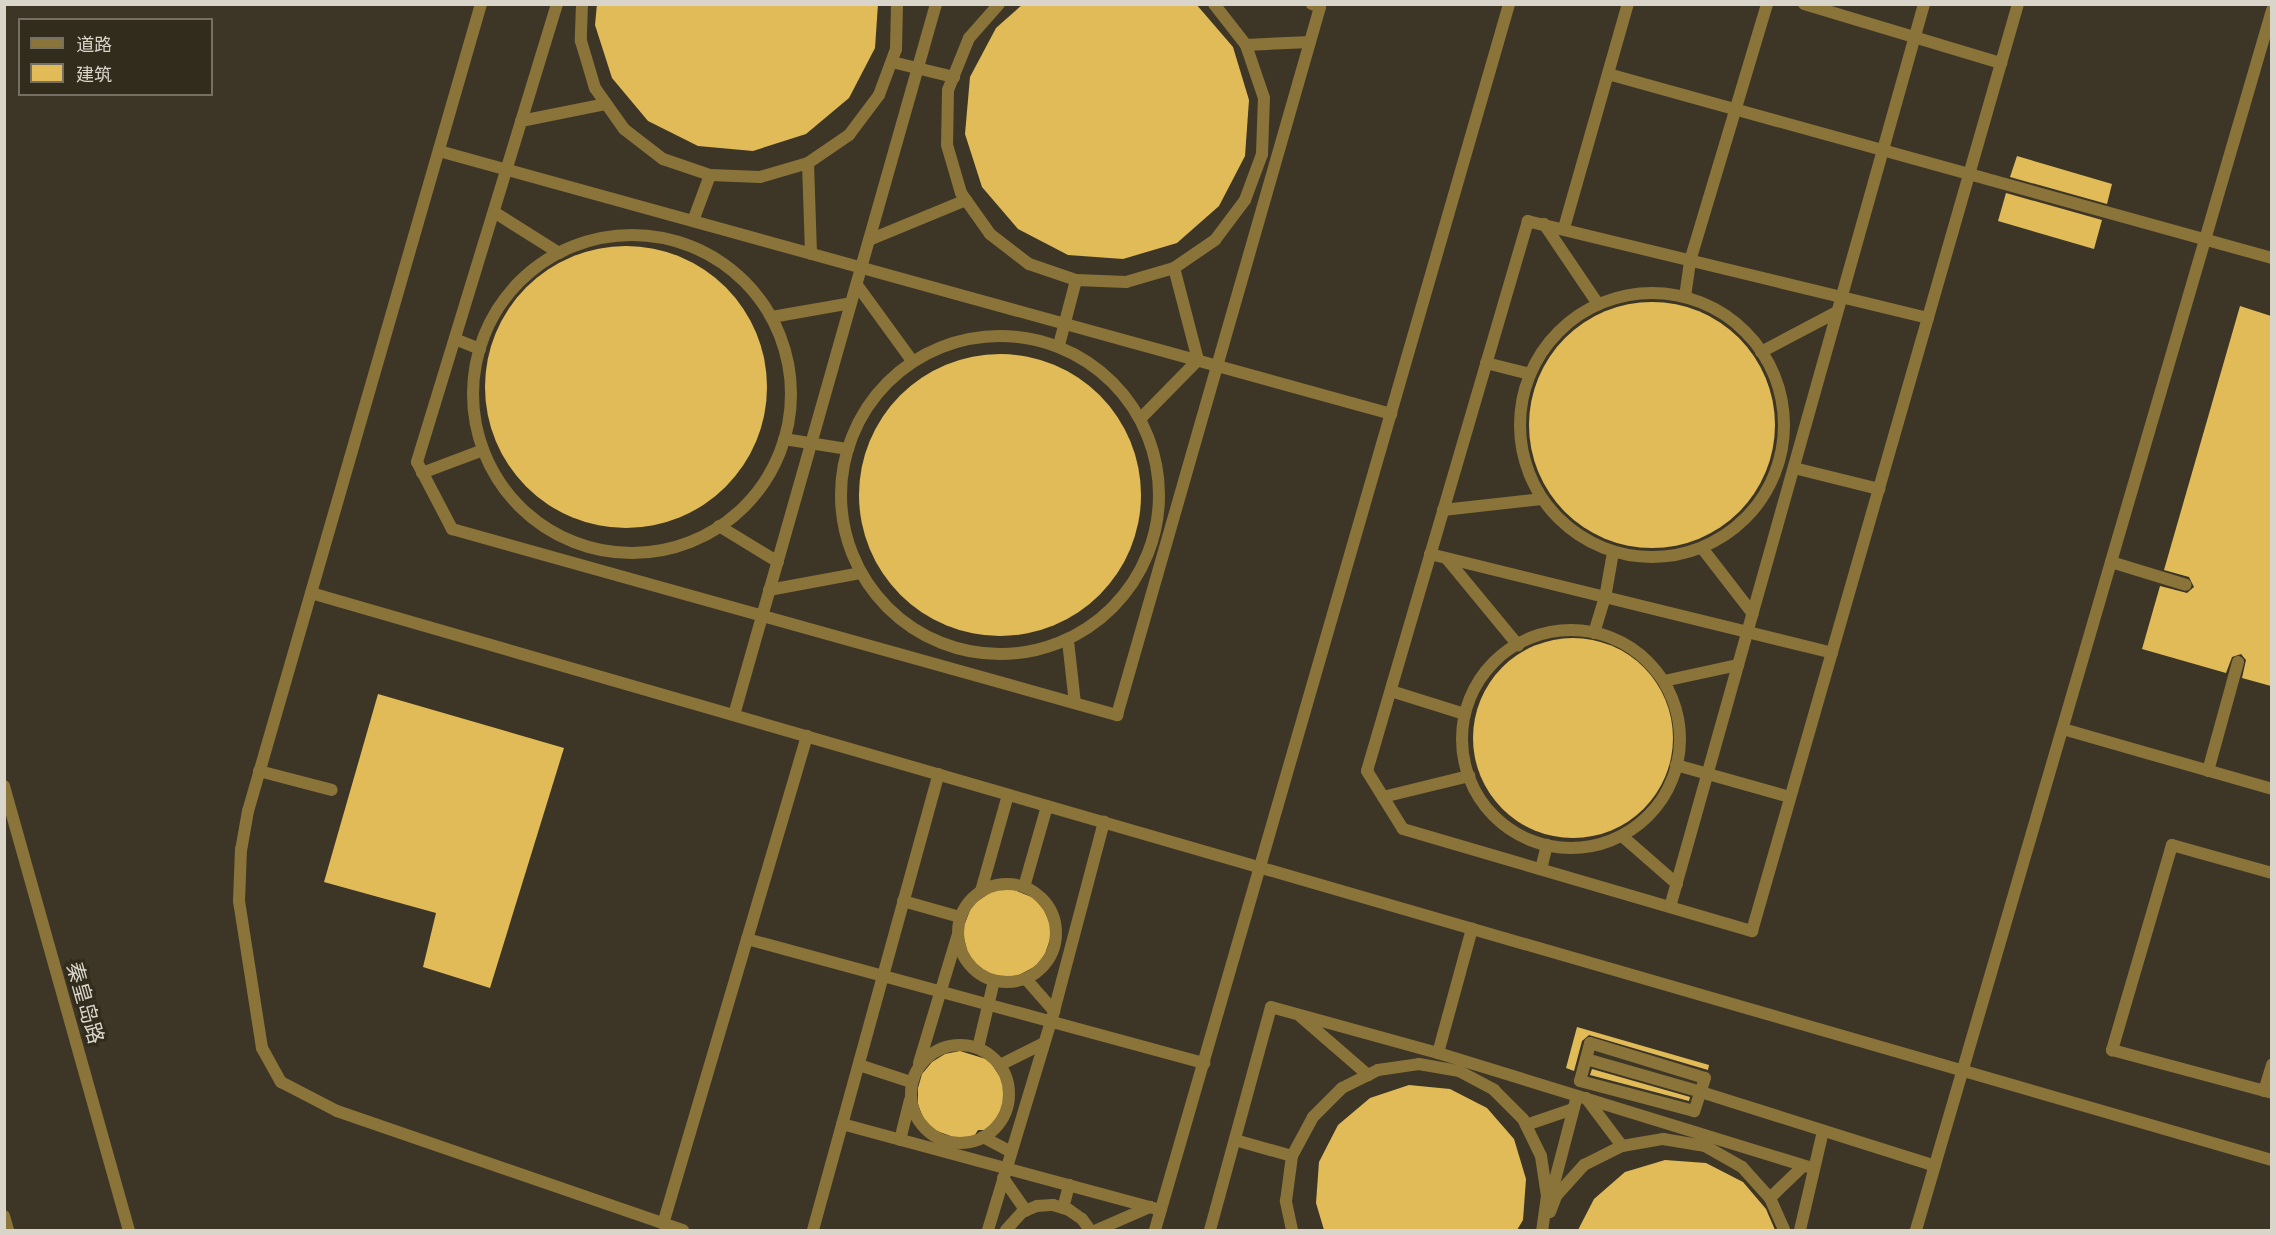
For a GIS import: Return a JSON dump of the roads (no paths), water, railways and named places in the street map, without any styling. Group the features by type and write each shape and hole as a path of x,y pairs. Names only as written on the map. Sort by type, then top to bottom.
{"street":[{"path":"481,4 248,811 241,849 239,901 262,1048 281,1082 337,1111 683,1230"},
{"path":"557,4 417,462 452,530 1117,715 1320,7 1312,4"},
{"path":"582,4 580,40 595,88 624,129 663,159 710,176 760,177 808,163 849,135 879,95 896,49 897,4"},
{"path":"734,715 936,4"},
{"path":"999,4 969,38 948,90 946,146 961,193 990,234 1029,264 1076,280 1126,282 1174,268 1215,240 1245,200 1262,154 1264,98 1246,45 1214,4"},
{"path":"1155,1230 1156,1208 1204,1063 1509,4"},
{"path":"1564,228 1628,4"},
{"path":"1685,297 1690,261 1767,4"},
{"path":"1804,4 2001,63"},
{"path":"1670,907 1924,4"},
{"path":"1928,318 1528,220 1367,771 1403,829 1752,930 1832,653 2018,4"},
{"path":"1916,1230 2271,10"},
{"path":"1246,45 1310,42"},
{"path":"891,62 954,77"},
{"path":"1608,74 1970,172 2271,258"},
{"path":"521,121 606,105"},
{"path":"439,151 1391,414"},
{"path":"808,163 811,254"},
{"path":"1257,166 1273,170"},
{"path":"693,221 710,176"},
{"path":"869,240 966,200"},
{"path":"494,212 559,253"},
{"path":"1544,224 1598,304"},
{"path":"636,234 690,244 738,273 772,317 790,370 789,426 771,472 741,512 700,540 652,554 603,552 555,536 516,506 488,465 473,418 475,362 495,310 532,268 559,253 581,242 636,234"},
{"path":"1174,268 1198,360"},
{"path":"1059,345 1076,280"},
{"path":"856,285 913,362"},
{"path":"1671,293 1685,297 1711,305 1745,329 1770,363 1783,403 1783,445 1769,488 1741,524 1702,548 1658,558 1613,552 1572,532 1541,499 1523,457 1520,412 1530,374 1556,333 1589,308 1628,294 1671,293"},
{"path":"772,317 851,303"},
{"path":"1761,352 1837,312"},
{"path":"1005,334 1059,345 1106,374 1141,418 1159,470 1157,526 1140,573 1110,613 1068,640 1021,655 971,653 924,637 884,607 861,573 841,518 843,463 864,411 901,369 950,342 1005,334"},
{"path":"455,339 480,349"},
{"path":"1141,418 1198,360"},
{"path":"1486,363 1530,374"},
{"path":"784,439 848,449"},
{"path":"422,472 483,450"},
{"path":"1794,468 1879,489"},
{"path":"1443,510 1541,499"},
{"path":"719,526 778,562"},
{"path":"1152,539 1166,543"},
{"path":"1702,548 1753,614"},
{"path":"599,571 603,552"},
{"path":"1594,633 1605,598 1613,552"},
{"path":"1430,554 1832,653"},
{"path":"1447,559 1518,645"},
{"path":"2111,562 2186,585"},
{"path":"769,590 861,573"},
{"path":"311,593 2271,1160"},
{"path":"1569,629 1594,633 1606,634 1639,652 1664,681 1679,715 1680,753 1670,787 1650,815 1622,836 1589,848 1547,845 1522,837 1494,817 1473,788 1463,755 1465,714 1476,685 1500,656 1532,636 1569,629"},
{"path":"1068,640 1075,703"},
{"path":"965,673 971,653"},
{"path":"2208,771 2238,662"},
{"path":"1664,681 1738,665"},
{"path":"1390,691 1465,714"},
{"path":"2063,729 2271,789"},
{"path":"663,1224 807,736"},
{"path":"1676,765 1790,797"},
{"path":"259,771 332,790"},
{"path":"813,1230 939,774"},
{"path":"1383,797 1469,776"},
{"name":"秦皇岛路","path":"4,786 129,1230"},
{"path":"981,891 1008,795"},
{"path":"1024,887 1047,806"},
{"path":"988,1230 1052,1016 1104,822"},
{"path":"1622,836 1677,884"},
{"path":"1541,869 1547,845"},
{"path":"2271,873 2172,845 2112,1050 2269,1091 2271,1064"},
{"path":"918,1068 958,933 960,917 969,902 981,891 996,885 1012,884 1024,887 1042,898 1052,911 1056,927 1055,944 1050,958 1039,971 1026,979 1010,983 994,981 980,975 968,964 960,950 958,933"},
{"path":"903,901 960,917"},
{"path":"1438,1053 1472,929"},
{"path":"747,939 990,1005 1052,1016 1204,1063"},
{"path":"1055,944 1071,947"},
{"path":"1026,979 1052,1016"},
{"path":"978,1048 994,981"},
{"path":"1210,1230 1271,1007 1438,1053 1808,1167"},
{"path":"1298,1014 1368,1076"},
{"path":"1000,1065 1044,1043"},
{"path":"842,1124 900,1140 948,1147 983,1137 999,1125 1006,1112 1009,1096 1007,1080 1000,1065 989,1053 959,1044 942,1047 928,1055 911,1082 910,1098 900,1140"},
{"path":"1701,1092 1694,1112 1580,1081 1586,1059 1701,1092 1935,1166"},
{"path":"1292,1230 1286,1201 1292,1156 1313,1117 1342,1088 1378,1070 1419,1064 1458,1071 1494,1090 1526,1125 1541,1156 1547,1196 1542,1230"},
{"path":"859,1065 911,1082"},
{"path":"1542,1230 1573,1109 1582,1097"},
{"path":"1582,1097 1622,1146"},
{"path":"910,1098 914,1114 922,1127 933,1136 948,1147 1005,1173 1069,1185 1156,1208"},
{"path":"1526,1125 1573,1109"},
{"path":"1006,1112 1023,1113"},
{"path":"1800,1230 1808,1167 1823,1131"},
{"path":"983,1137 1011,1152"},
{"path":"1542,1230 1556,1196 1584,1165 1622,1146 1663,1139 1705,1146 1742,1167 1770,1198 1784,1230"},
{"path":"1235,1140 1292,1156"},
{"path":"1770,1198 1808,1167"},
{"path":"1005,1173 1026,1211"},
{"path":"1063,1208 1069,1185"},
{"path":"1006,1230 1026,1211 1037,1206 1053,1205 1082,1219 1090,1230"},
{"path":"1097,1230 1156,1208"},
{"path":"4,1216 8,1230"}]}
